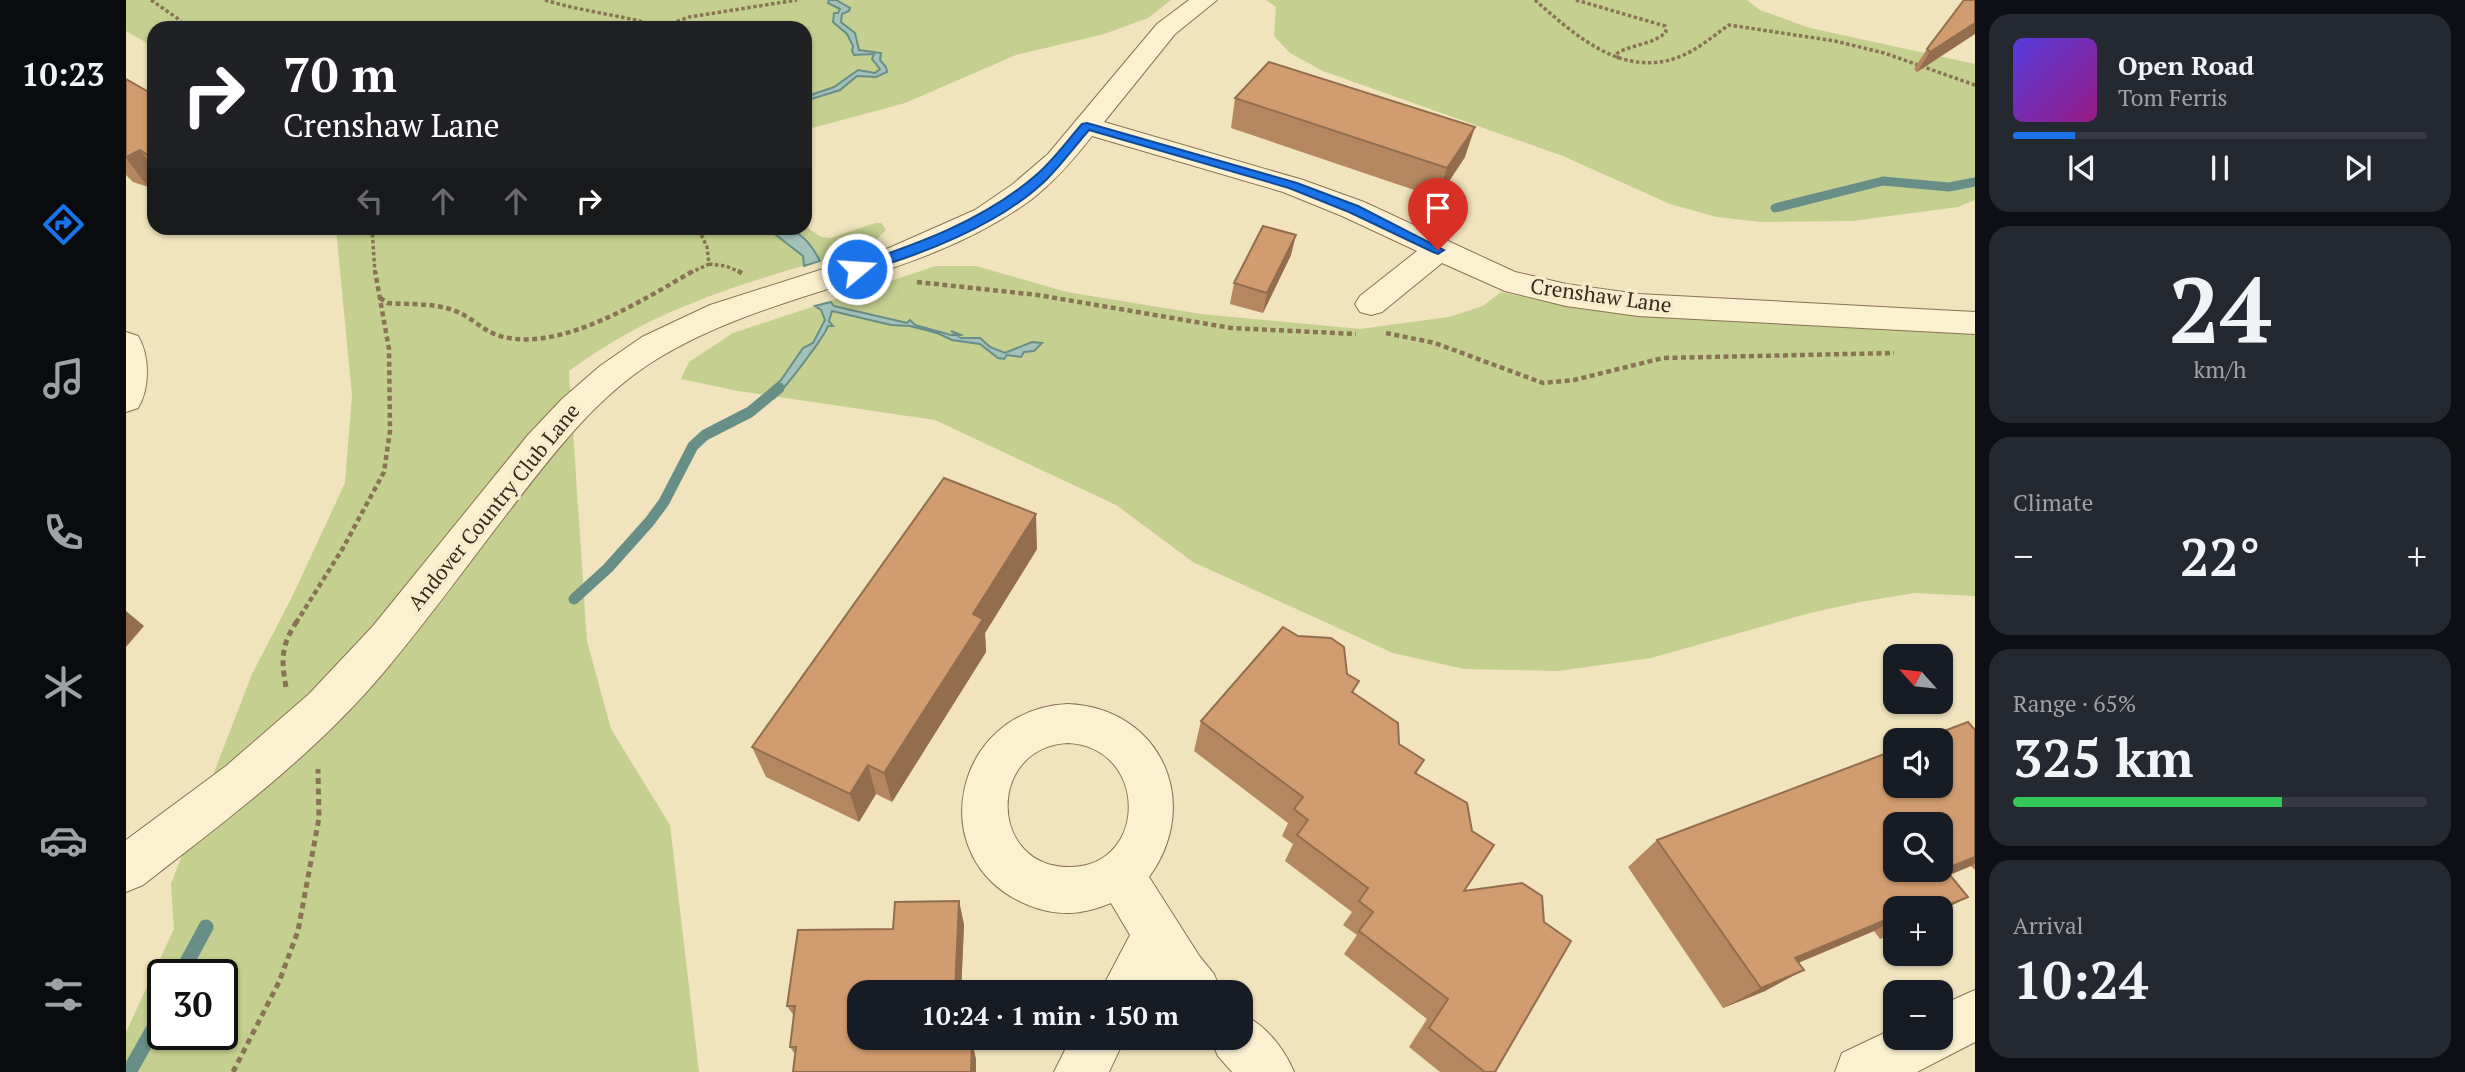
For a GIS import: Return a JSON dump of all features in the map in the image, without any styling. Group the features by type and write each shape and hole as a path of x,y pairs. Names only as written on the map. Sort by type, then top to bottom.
{"street":[{"name":"Andover Country Club Lane","path":"126,869 261,765 348,683 556,425 615,372 662,341 722,313 907,252 981,220 1004,206 1042,177 1166,29 1205,0"},
{"name":"Crenshaw Lane","path":"1087,126 1293,186 1353,209 1505,280 1566,295 1638,305 1975,323"},
{"path":"1371,324 1438,250"},
{"path":"126,344 130,372 126,399"},
{"path":"1120,874 1186,980"},
{"path":"1132,980 1157,935"},
{"path":"1953,1026 1975,1015"},
{"path":"1080,1072 1093,1050"},
{"path":"1247,1050 1268,1072"},
{"path":"1861,1072 1906,1050"}],"path":[{"path":"150,0 180,21"},
{"path":"545,0 571,8 621,15 640,21"},
{"path":"683,21 718,12 797,0"},
{"path":"1535,0 1583,41 1620,59 1643,65 1667,62 1693,50 1729,26 1835,41 1884,53 1975,85"},
{"path":"1576,0 1665,26 1666,32 1660,38 1617,52 1616,55 1620,59"},
{"path":"372,235 379,298 384,301 453,310 486,332 516,339 546,336 590,323 709,264 707,247 701,235"},
{"path":"906,280 1038,295 1231,328 1283,332 1371,324 1435,342 1543,383 1574,380 1663,358 1897,353"}],"green space":[{"path":"126,0 1171,0 1148,18 1104,34 1016,55 905,103 812,128 812,21 147,21 147,43 126,31"},
{"path":"1266,0 1747,0 1760,10 1810,28 1975,64 1975,200 1958,207 1852,221 1761,222 1717,217 1670,204 1563,156 1323,71 1290,53 1274,36 1276,7"},
{"path":"875,223 881,223 886,230 865,247 749,282 676,310 641,326 569,371 587,641 611,729 670,825 699,1072 126,1072 126,1032 147,987 147,1050 238,1050 238,959 160,959 174,929 171,884 252,674 292,597 345,483 352,396 337,235 812,235 812,231 821,237 831,238"},
{"path":"936,266 976,266 1067,292 1201,314 1360,329 1449,317 1483,306 1501,292 1581,309 1708,319 1975,333 1975,596 1915,593 1860,602 1810,613 1651,658 1558,671 1464,669 1393,653 1193,562 1116,505 935,420 738,391 681,379 689,362 733,333"}],"water":[{"path":"829,0 836,0 850,8 842,14 841,22 855,33 859,50 881,53 880,60 887,72 876,77 857,76 840,90 812,99 812,95 834,87 858,70 875,73 880,69 872,59 874,54 854,55 847,34 833,22 834,13 838,13 840,9 828,3"},
{"path":"776,235 800,235 820,261 804,266 803,256"},
{"path":"831,302 834,306 907,323 910,320 915,325 957,335 951,331 961,335 958,336 961,338 980,338 990,347 1005,353 1032,342 1042,343 1034,351 1024,352 1021,357 1007,355 1004,359 998,358 980,344 952,340 910,326 891,325 832,311 829,321 833,326 828,326 786,385 773,399 762,397 781,380 803,348 813,343 825,320 821,310 815,306"}],"building":[{"path":"1964,0 1975,0 1975,23 1930,52 1927,49"},
{"path":"1269,62 1475,127 1447,168 1235,98"},
{"path":"126,79 147,91 147,154 140,150 126,157"},
{"path":"1263,226 1296,235 1267,293 1234,283"},
{"path":"944,478 1036,514 973,614 983,619 884,773 868,765 850,794 752,747"},
{"path":"1283,627 1298,636 1331,638 1344,647 1347,674 1359,681 1352,692 1398,723 1399,744 1424,760 1415,773 1467,803 1472,831 1494,845 1464,891 1522,883 1542,896 1544,922 1571,941 1495,1072 1485,1072 1429,1028 1448,999 1359,931 1373,912 1359,901 1368,888 1297,835 1308,820 1294,809 1303,797 1201,721"},
{"path":"1968,722 1975,730 1975,857 1953,866 1953,812 1883,812 1883,882 1953,882 1953,879 1968,897 1953,903 1953,896 1883,896 1883,921 1795,958 1804,970 1761,988 1657,840 1883,755 1883,798 1953,798 1952,728"},
{"path":"959,901 956,980 847,980 847,1050 972,1050 971,1072 793,1072 796,1047 790,1047 795,1006 787,1006 798,930 893,929 895,902"}],"waterway":[{"path":"1775,208 1883,181 1949,187 1975,182"},
{"path":"574,599 608,568 650,521 664,502 693,446 705,435 750,412 779,388"},
{"path":"189,959 206,927"},
{"path":"129,1072 147,1040"}],"route":[{"path":"857,269 928,244 981,220 1004,206 1042,177 1087,126 1293,186 1353,209 1438,250"}]}
